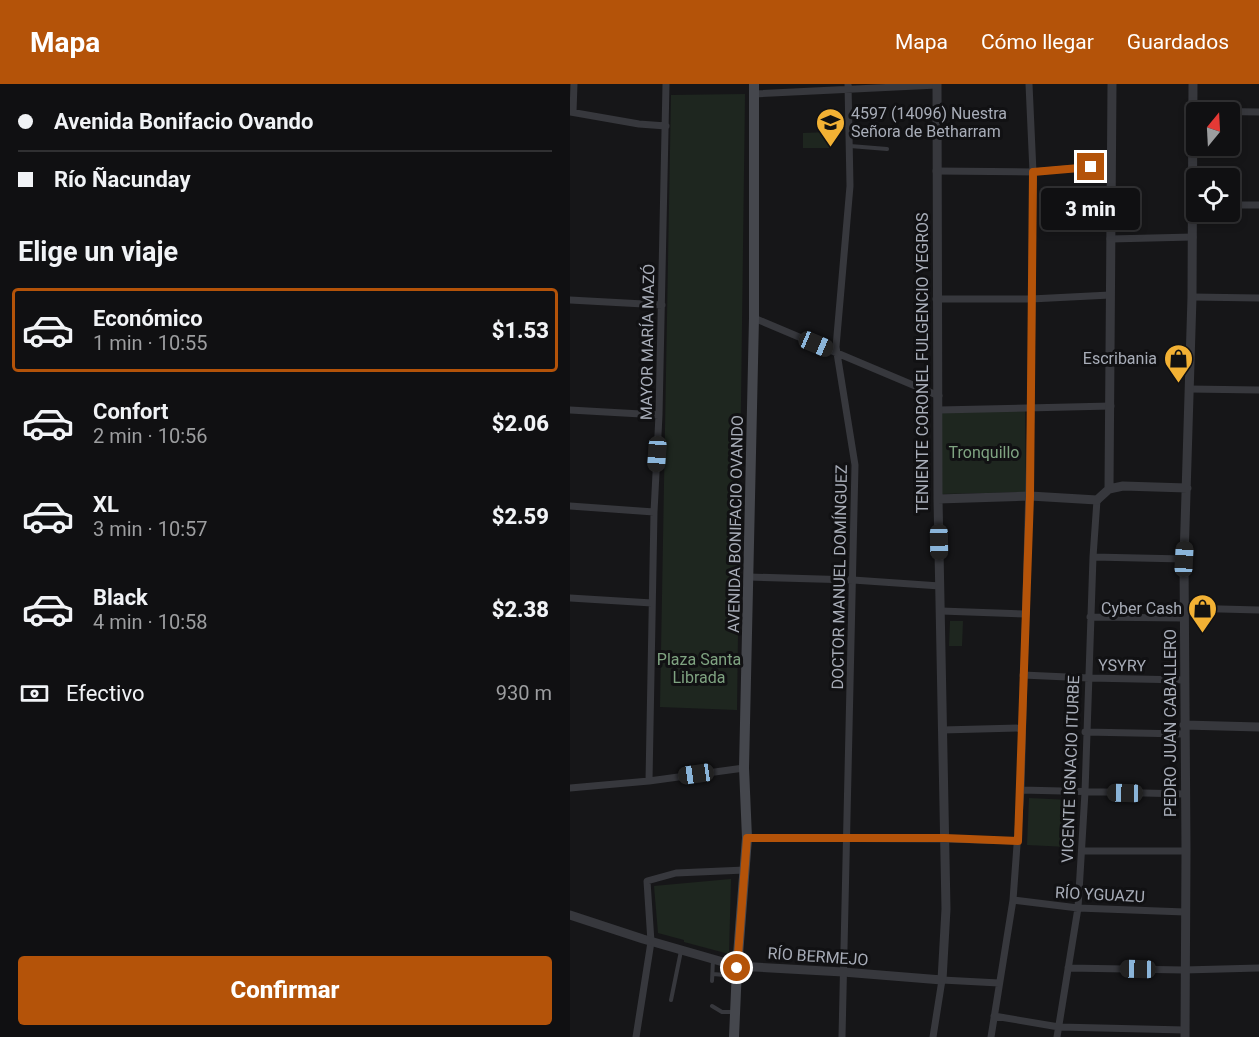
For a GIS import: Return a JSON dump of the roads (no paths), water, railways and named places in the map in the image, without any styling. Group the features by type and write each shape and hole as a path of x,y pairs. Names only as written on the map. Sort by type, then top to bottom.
{"main road":[{"name":"AVENIDA BONIFACIO OVANDO","path":"734,1037 747,838 744,768 754,318 754,89"}],"street":[{"path":"574,84 571,112 639,124 666,126"},
{"name":"MAYOR MARÍA MAZÓ","path":"649,781 666,84"},
{"path":"754,89 937,84"},
{"name":"TENIENTE CORONEL FULGENCIO YEGROS","path":"933,1037 942,980 946,909 938,499 937,84"},
{"path":"991,1037 1013,900 1021,790 1021,728 1030,496 1033,172 1029,84"},
{"path":"1109,489 1112,84"},
{"name":"PEDRO JUAN CABALLERO","path":"1193,84 1193,102"},
{"name":"DOCTOR MANUEL DOMÍNGUEZ","path":"842,1037 855,456 837,353 850,186 848,86"},
{"path":"1240,112 1259,112"},
{"path":"936,171 1033,172 1110,165"},
{"path":"1240,205 1259,205"},
{"name":"PEDRO JUAN CABALLERO","path":"1185,1033 1184,559 1194,222"},
{"path":"1110,238 1193,237"},
{"path":"936,300 1110,295"},
{"path":"1192,297 1259,298"},
{"path":"570,300 662,305"},
{"path":"754,318 939,396"},
{"path":"1190,389 1259,390"},
{"path":"939,410 1111,406"},
{"path":"570,410 659,415"},
{"path":"938,499 1030,496 1097,500 1109,489 1123,486 1187,488"},
{"name":"VICENTE IGNACIO ITURBE","path":"1058,1037 1078,908 1097,500"},
{"path":"570,506 654,512"},
{"path":"1093,557 1184,559"},
{"path":"749,577 853,580 940,586"},
{"path":"570,598 652,603"},
{"path":"941,610 1026,614"},
{"path":"1090,617 1259,610"},
{"name":"YSYRY","path":"1023,675 1185,680"},
{"path":"1085,732 1259,727"},
{"path":"942,729 1021,728"},
{"path":"570,788 649,781 744,768"},
{"path":"1021,790 1185,794"},
{"path":"747,838 945,838 1018,841"},
{"path":"1082,851 1186,851"},
{"path":"636,1037 651,942 646,884 650,879 676,873 745,870"},
{"name":"RÍO YGUAZU","path":"1013,900 1078,908 1185,912"},
{"name":"RÍO BERMEJO","path":"570,915 713,960 737,971 843,972 999,983"},
{"path":"1068,968 1184,970 1259,968"},
{"path":"994,1016 1059,1027 1185,1033"}],"lane":[{"path":"849,146 887,149"},
{"path":"671,1000 681,950"},
{"path":"712,981 713,960"},
{"path":"713,974 737,971"},
{"path":"712,1006 722,1012 735,1012"}],"place":[{"name":"4597 (14096) Nuestra Señora de Betharram","path":"830,148"},
{"name":"Escribania","path":"1178,384"},
{"name":"Cyber Cash","path":"1203,634"}],"park label":[{"name":"Tronquillo","path":"984,452"},
{"name":"Plaza Santa Librada","path":"699,668"}]}
